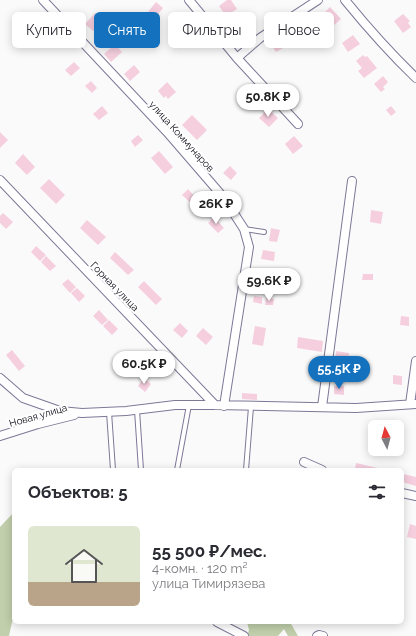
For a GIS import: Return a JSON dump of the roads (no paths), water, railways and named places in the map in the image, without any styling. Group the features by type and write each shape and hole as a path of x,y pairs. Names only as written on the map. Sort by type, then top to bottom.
{"street":[{"name":"улица Коммунаров","path":"43,0 167,132 224,198 244,228 249,248 224,406"},
{"path":"189,0 237,58 298,124"},
{"path":"237,58 260,38 318,0"},
{"path":"345,0 390,52 416,78"},
{"name":"Горная улица","path":"0,180 215,405"},
{"path":"322,407 352,181"},
{"path":"0,378 23,398 60,412 109,412 189,405 356,408 413,404 416,361"},
{"name":"Новая улица","path":"0,436 38,424 82,413"},
{"path":"304,462 318,468"},
{"path":"404,493 416,496"},
{"path":"221,624 244,636"},
{"path":"317,636 323,636"}],"lane":[{"path":"244,228 264,232"},
{"path":"177,468 189,405"},
{"path":"246,468 251,407"},
{"path":"137,410 141,468"},
{"path":"109,412 113,468"}]}
